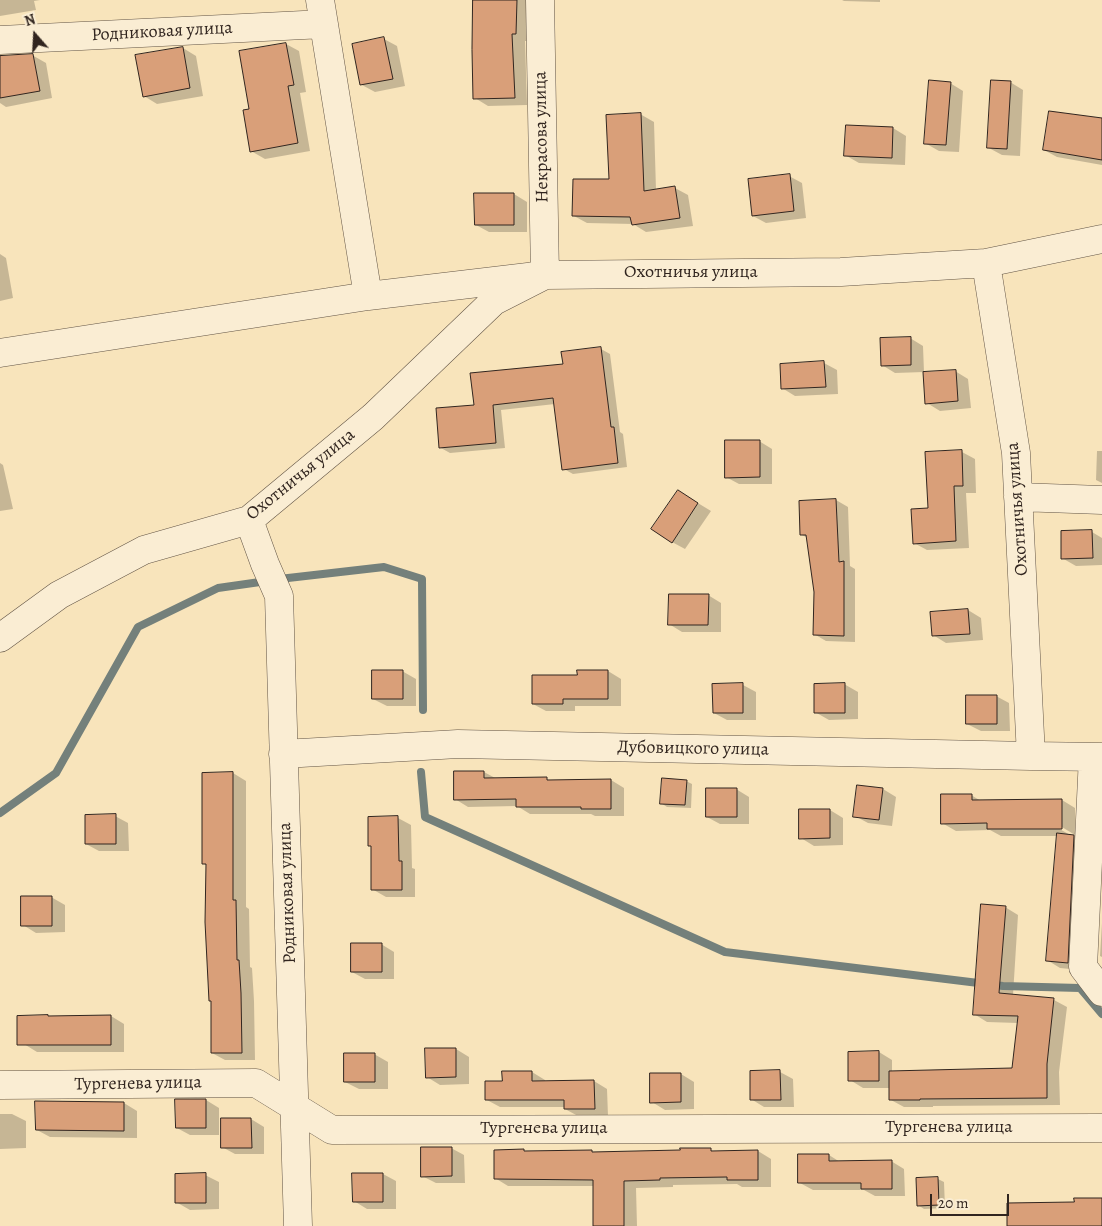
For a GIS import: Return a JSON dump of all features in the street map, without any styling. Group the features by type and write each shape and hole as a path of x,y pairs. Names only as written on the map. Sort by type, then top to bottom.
{"street":[{"name":"Некрасова улица","path":"540,0 545,275"},
{"name":"Родниковая улица","path":"0,40 322,12 368,296"},
{"name":"Охотничья улица","path":"0,353 368,296 545,275 841,272 986,263 1102,239"},
{"name":"Охотничья улица","path":"986,263 1016,454 1031,756"},
{"name":"Охотничья улица","path":"0,638 60,595 144,550 249,520 373,417 494,301 545,275"},
{"path":"1018,497 1102,500"},
{"name":"Родниковая улица","path":"249,520 279,596 298,1226"},
{"name":"Дубовицкого улица","path":"284,754 458,744 1098,757"},
{"path":"1098,757 1083,967 1102,992"},
{"name":"Тургенева улица","path":"0,1085 256,1082 332,1130 1102,1128"}],"building":[{"path":"473,0 517,0 516,34 512,34 515,98 473,99"},
{"path":"384,37 393,79 360,85 352,44"},
{"path":"286,43 294,85 288,86 298,143 250,152 243,110 249,109 239,51"},
{"path":"183,47 190,88 143,97 135,55"},
{"path":"33,54 40,91 0,98 0,56"},
{"path":"929,80 951,82 946,145 924,144"},
{"path":"991,80 1011,81 1007,149 987,148"},
{"path":"1049,111 1102,118 1102,160 1043,150"},
{"path":"641,113 644,191 675,186 680,218 632,225 630,217 572,216 573,179 609,179 606,115"},
{"path":"846,125 893,127 892,158 844,156"},
{"path":"790,174 794,211 752,216 748,179"},
{"path":"474,193 514,193 514,225 475,225"},
{"path":"911,337 911,365 881,366 880,338"},
{"path":"601,347 611,427 614,427 618,463 562,470 553,398 493,405 496,443 439,448 436,408 474,405 470,373 563,364 561,352"},
{"path":"824,361 826,387 781,389 780,364"},
{"path":"956,370 958,401 925,404 923,372"},
{"path":"725,440 760,440 760,477 725,478"},
{"path":"962,450 963,486 954,486 956,541 913,544 911,509 928,508 925,452"},
{"path":"678,490 698,503 672,543 651,529"},
{"path":"836,499 839,562 844,561 844,636 813,635 814,592 806,535 800,535 799,501"},
{"path":"1092,530 1093,558 1061,559 1061,531"},
{"path":"669,594 709,594 708,625 668,625"},
{"path":"968,609 970,634 932,636 930,612"},
{"path":"372,670 403,670 403,699 372,699"},
{"path":"577,670 608,670 608,699 563,699 563,704 532,704 532,675 577,675"},
{"path":"743,683 743,713 713,713 712,684"},
{"path":"845,683 845,713 814,713 814,684"},
{"path":"966,695 997,695 997,724 966,724"},
{"path":"454,771 484,771 484,778 547,777 547,780 611,779 611,809 516,807 516,799 454,800"},
{"path":"233,772 233,900 236,900 242,1053 211,1053 211,1001 209,1001 205,922 206,864 202,864 202,773"},
{"path":"662,778 687,780 685,805 660,804"},
{"path":"857,785 883,788 879,820 853,817"},
{"path":"706,788 737,788 737,817 706,817"},
{"path":"941,794 972,794 972,800 1062,799 1062,829 987,829 987,823 941,824"},
{"path":"799,809 830,809 830,838 799,839"},
{"path":"116,814 116,844 85,844 85,815"},
{"path":"398,816 399,861 402,861 402,890 371,890 371,846 368,846 368,817"},
{"path":"1057,833 1074,835 1068,963 1046,961"},
{"path":"21,896 52,896 52,926 21,926"},
{"path":"981,904 1006,906 999,993 1054,998 1047,1064 1047,1098 889,1100 889,1071 1012,1068 1018,1016 973,1015"},
{"path":"351,943 382,943 382,972 351,972"},
{"path":"111,1015 111,1045 17,1045 17,1016"},
{"path":"425,1048 456,1048 456,1077 426,1078"},
{"path":"879,1051 879,1081 848,1081 848,1052"},
{"path":"344,1053 375,1053 375,1082 344,1082"},
{"path":"780,1070 781,1100 750,1100 750,1071"},
{"path":"502,1071 532,1071 532,1081 594,1080 595,1109 564,1109 564,1100 485,1100 485,1081 502,1081"},
{"path":"650,1073 681,1073 681,1102 650,1103"},
{"path":"175,1099 206,1099 206,1128 176,1128"},
{"path":"35,1101 124,1102 124,1131 36,1130"},
{"path":"221,1118 251,1118 252,1148 221,1148"},
{"path":"421,1147 452,1147 452,1176 421,1177"},
{"path":"680,1148 711,1148 711,1151 758,1150 758,1180 727,1180 727,1177 660,1178 660,1180 624,1181 624,1226 593,1226 593,1180 494,1179 494,1150 592,1150 592,1152 680,1150"},
{"path":"798,1154 829,1154 829,1161 892,1160 892,1189 861,1189 861,1183 798,1183"},
{"path":"206,1173 206,1203 175,1203 175,1174"},
{"path":"352,1173 383,1173 383,1202 353,1202"},
{"path":"938,1177 939,1205 917,1206 916,1178"},
{"path":"1074,1198 1102,1198 1102,1226 1007,1226 1007,1203 1074,1202"}],"waterway":[{"path":"0,813 56,773 138,627 218,588 384,567 422,579 423,710"},
{"path":"421,772 425,817 725,952 1003,986 1080,988 1102,1014"}]}
